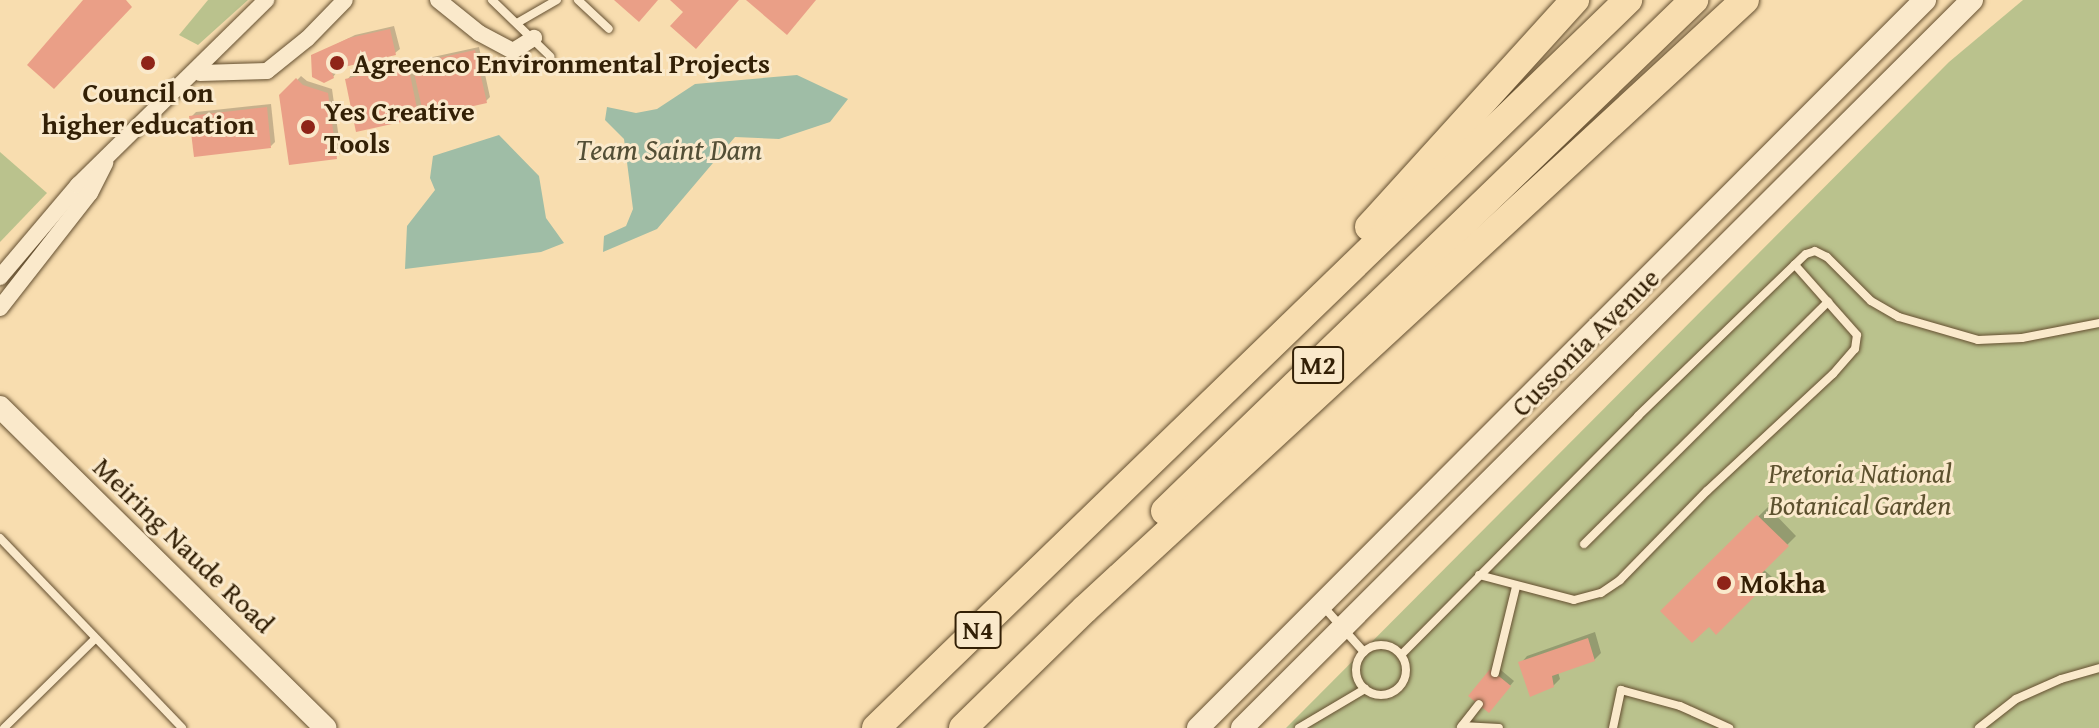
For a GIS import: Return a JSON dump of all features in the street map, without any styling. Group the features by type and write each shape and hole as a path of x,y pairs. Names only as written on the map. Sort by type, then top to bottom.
{"highway":[{"path":"1080,532 1155,448 1276,328 1575,0"},
{"name":"M2","path":"1080,532 1628,0"},
{"name":"M2","path":"941,728 1694,0"},
{"path":"963,728 1085,609 1745,0"},
{"name":"N4","path":"876,728 1080,532"}],"main road":[{"name":"Cussonia Avenue","path":"1198,728 1925,0"},
{"name":"Cussonia Avenue","path":"1242,728 1972,0"},
{"name":"Meiring Naude Road","path":"0,407 325,728"}],"street":[{"path":"0,277 78,185 266,0"},
{"path":"200,73 267,71 307,39 345,0"},
{"path":"438,0 479,33 513,51 534,38"},
{"path":"0,308 90,193 105,161"}],"lane":[{"path":"492,0 550,56"},
{"path":"517,23 557,0"},
{"path":"578,0 609,29"},
{"path":"1401,655 1806,254 1820,252 1881,308 1899,317 1978,340 2022,338 2099,323"},
{"path":"1479,575 1574,600 1601,593 1620,580 1850,357 1857,335 1795,265"},
{"path":"1584,544 1828,302"},
{"path":"0,538 178,727"},
{"path":"1495,673 1516,587"},
{"path":"1322,604 1364,652"},
{"path":"4,728 95,639"},
{"path":"1383,645 1401,655 1406,672 1398,688 1382,695 1365,689 1356,671 1364,652 1383,645"},
{"path":"1979,728 2016,699 2061,679 2099,668"},
{"path":"1299,728 1365,689"},
{"path":"1613,728 1621,690 1680,706 1729,728"},
{"path":"1461,727 1479,704"},
{"path":"1461,727 1499,728"}],"green space":[{"path":"208,0 248,0 198,45 179,35"},
{"name":"Pretoria National Botanical Garden","path":"2023,0 2099,0 2099,728 1286,728 1949,62"},
{"path":"0,152 47,193 0,242"}],"water":[{"name":"Team Saint Dam","path":"797,75 848,99 830,122 779,139 735,137 657,229 603,252 604,236 626,226 633,209 624,139 605,120 607,107 636,113 657,109 695,84"},
{"path":"499,135 539,176 546,218 564,243 541,252 405,269 407,226 435,190 430,178 433,156"}],"building":[{"path":"83,0 126,0 132,7 54,89 27,65"},
{"path":"614,0 658,0 639,22"},
{"path":"670,0 739,0 696,49 670,26 683,12"},
{"path":"746,0 816,0 787,35"},
{"name":"Agreenco Environmental Projects","path":"390,29 396,55 331,70 334,78 324,83 312,77 311,55 349,38"},
{"path":"475,50 487,103 424,117 412,64"},
{"path":"408,65 419,118 356,132 345,79"},
{"name":"Yes Creative Tools","path":"296,78 303,85 328,93 337,159 289,165 279,95"},
{"path":"267,107 271,148 194,157 189,116"},
{"name":"Mokha","path":"1757,515 1789,546 1756,579 1764,587 1716,635 1709,627 1692,643 1660,611"},
{"path":"1588,638 1595,661 1552,676 1554,687 1530,697 1518,662"},
{"path":"1490,669 1511,686 1489,713 1468,696"}],"place":[{"name":"Council on higher education","path":"148,63"},
{"name":"Agreenco Environmental Projects","path":"337,63"},
{"name":"Yes Creative Tools","path":"308,127"},
{"name":"Mokha","path":"1724,583"}]}
